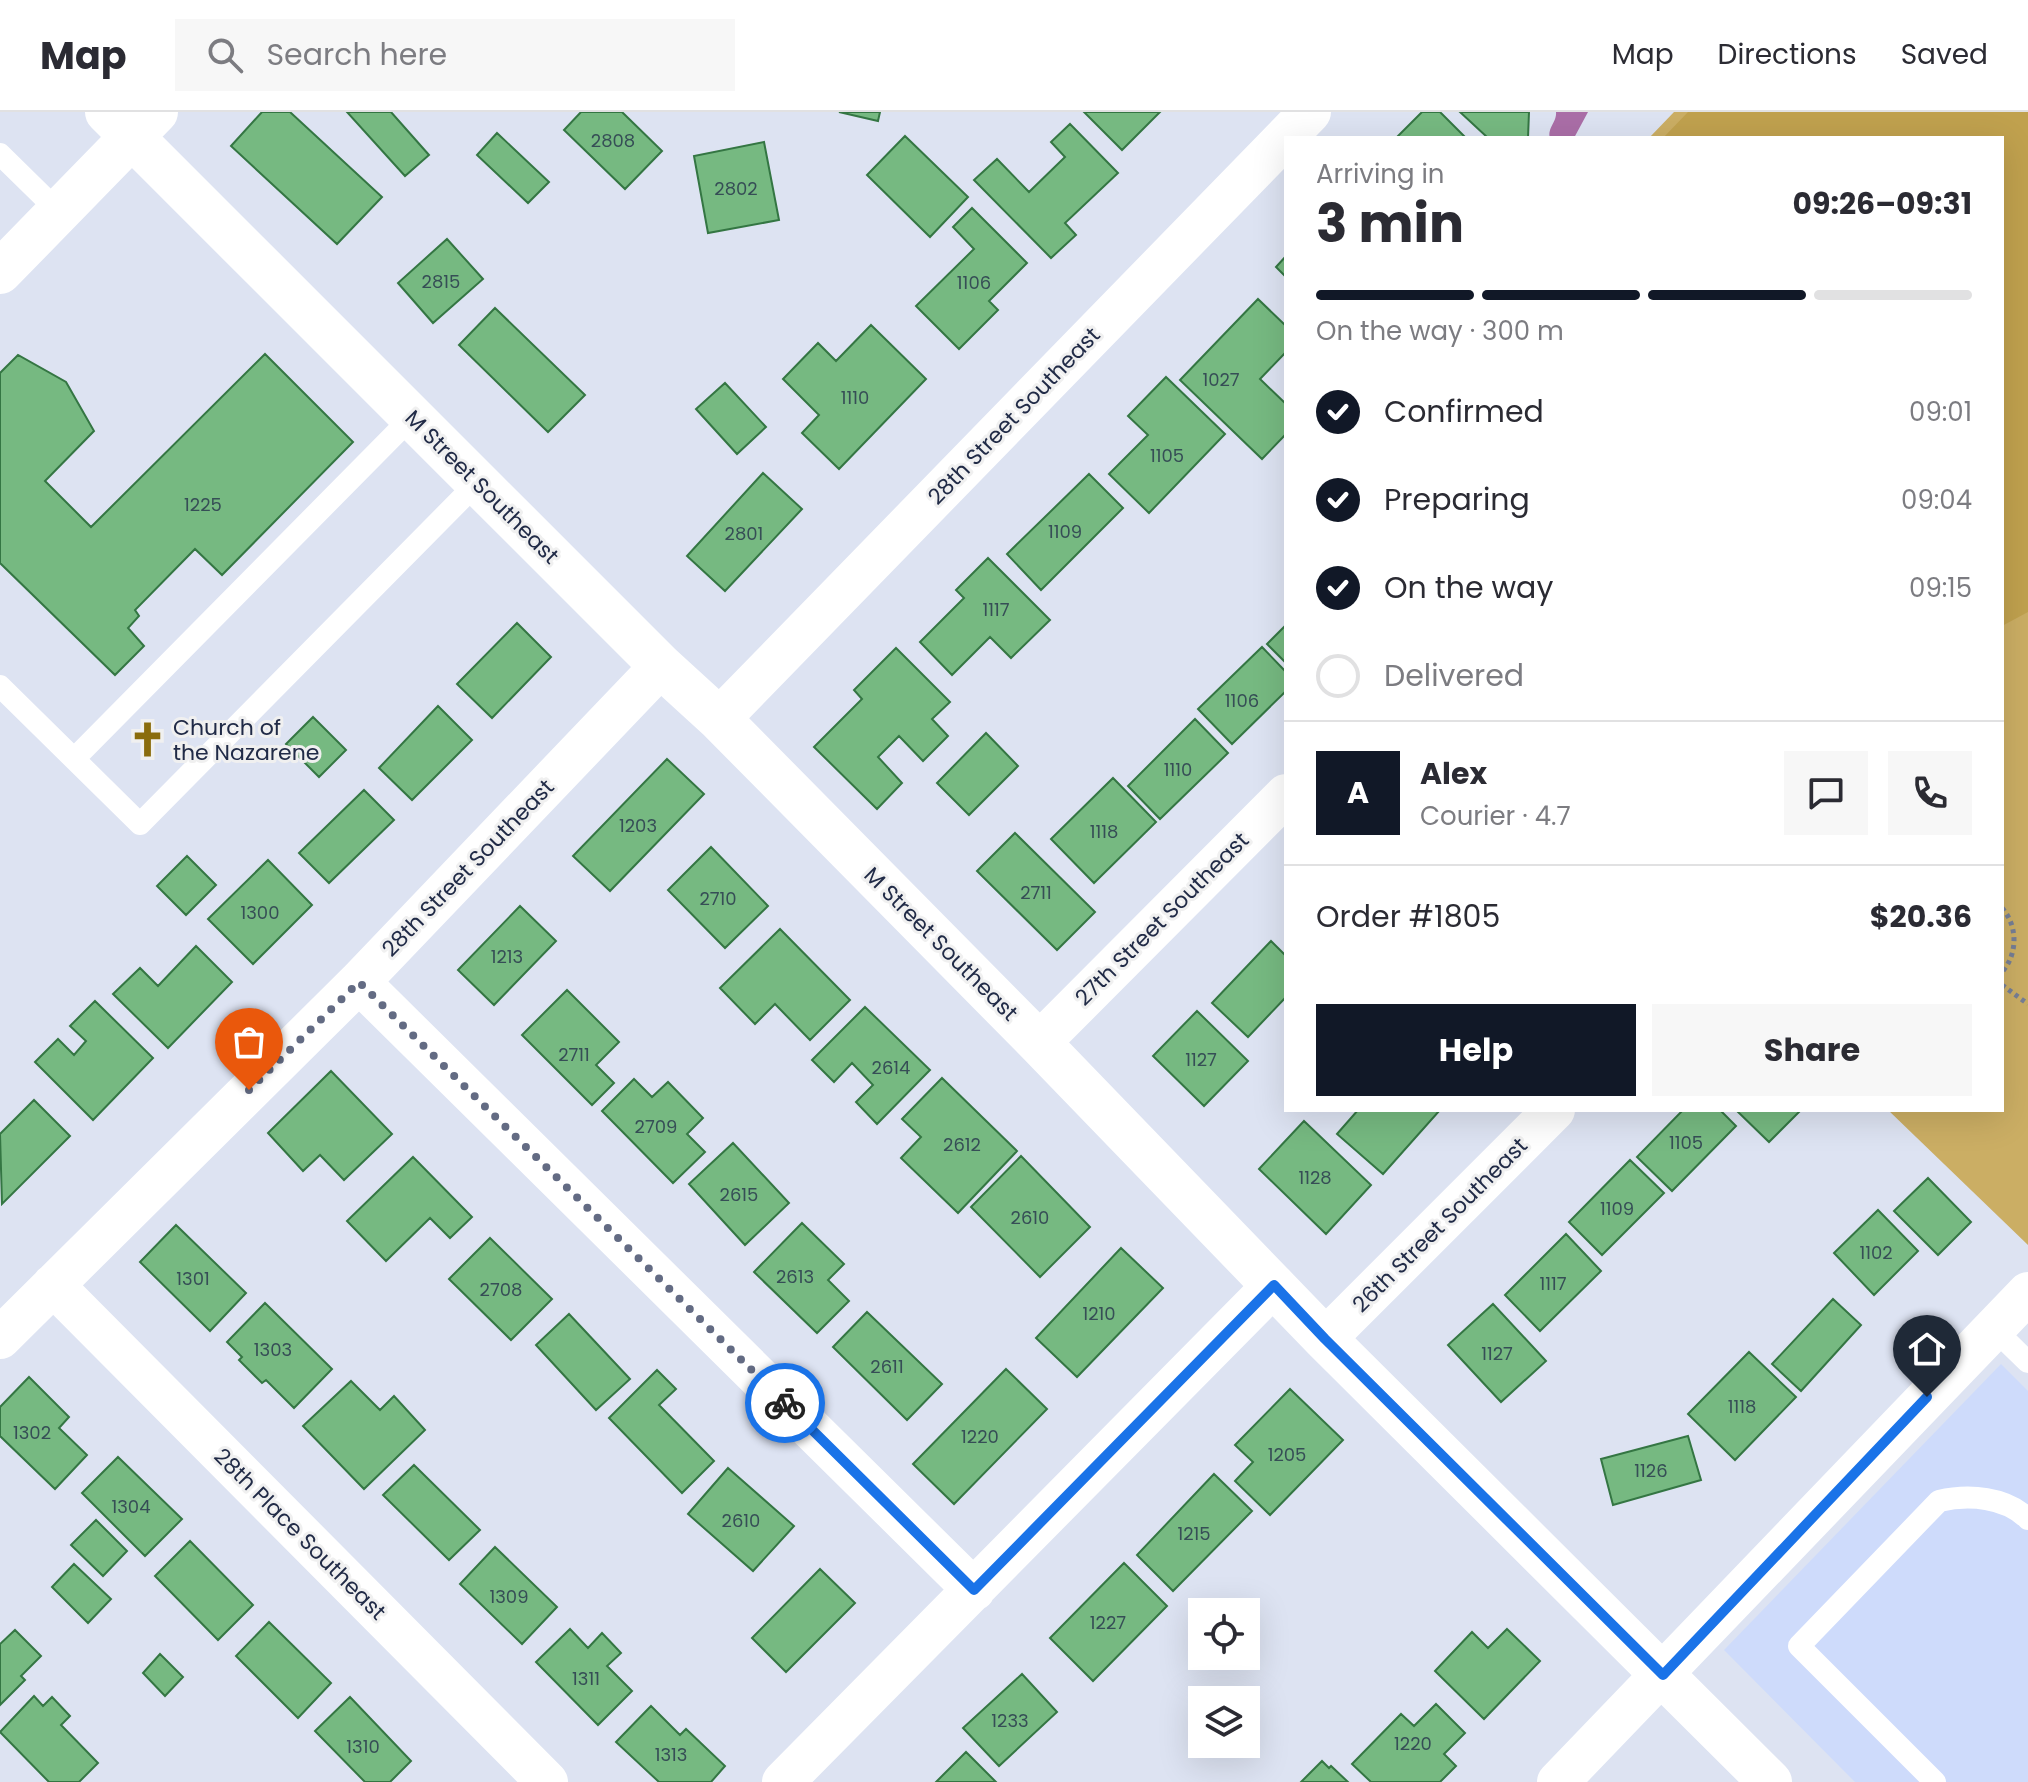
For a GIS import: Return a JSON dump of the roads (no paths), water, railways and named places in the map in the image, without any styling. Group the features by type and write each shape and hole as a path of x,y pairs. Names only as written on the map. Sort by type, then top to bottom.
{"street":[{"name":"28th Street Southeast","path":"1287,136 1310,112"},
{"name":"M Street Southeast","path":"132,120 412,417 661,666 719,719 1325,1339 1770,1782"},
{"path":"0,272 59,212 132,120"},
{"name":"28th Street Southeast","path":"719,719 1284,139"},
{"name":"28th Street Southeast","path":"0,1338 359,982 661,666"},
{"name":"27th Street Southeast","path":"1039,1043 1284,797"},
{"path":"359,982 974,1590"},
{"name":"26th Street Southeast","path":"1325,1339 1552,1112"},
{"name":"28th Place Southeast","path":"53,1285 547,1782"},
{"path":"783,1782 1274,1285"},
{"path":"1558,1782 2028,1293"}],"lane":[{"path":"0,154 59,212"},
{"path":"74,759 412,417"},
{"path":"0,686 140,824 478,482"},
{"path":"1993,1328 2028,1362"},
{"path":"1935,1782 1799,1646 1939,1501 1957,1497 1998,1502 2018,1509 2028,1519"}],"place":[{"name":"Church of the Nazarene","path":"147,740"}]}
